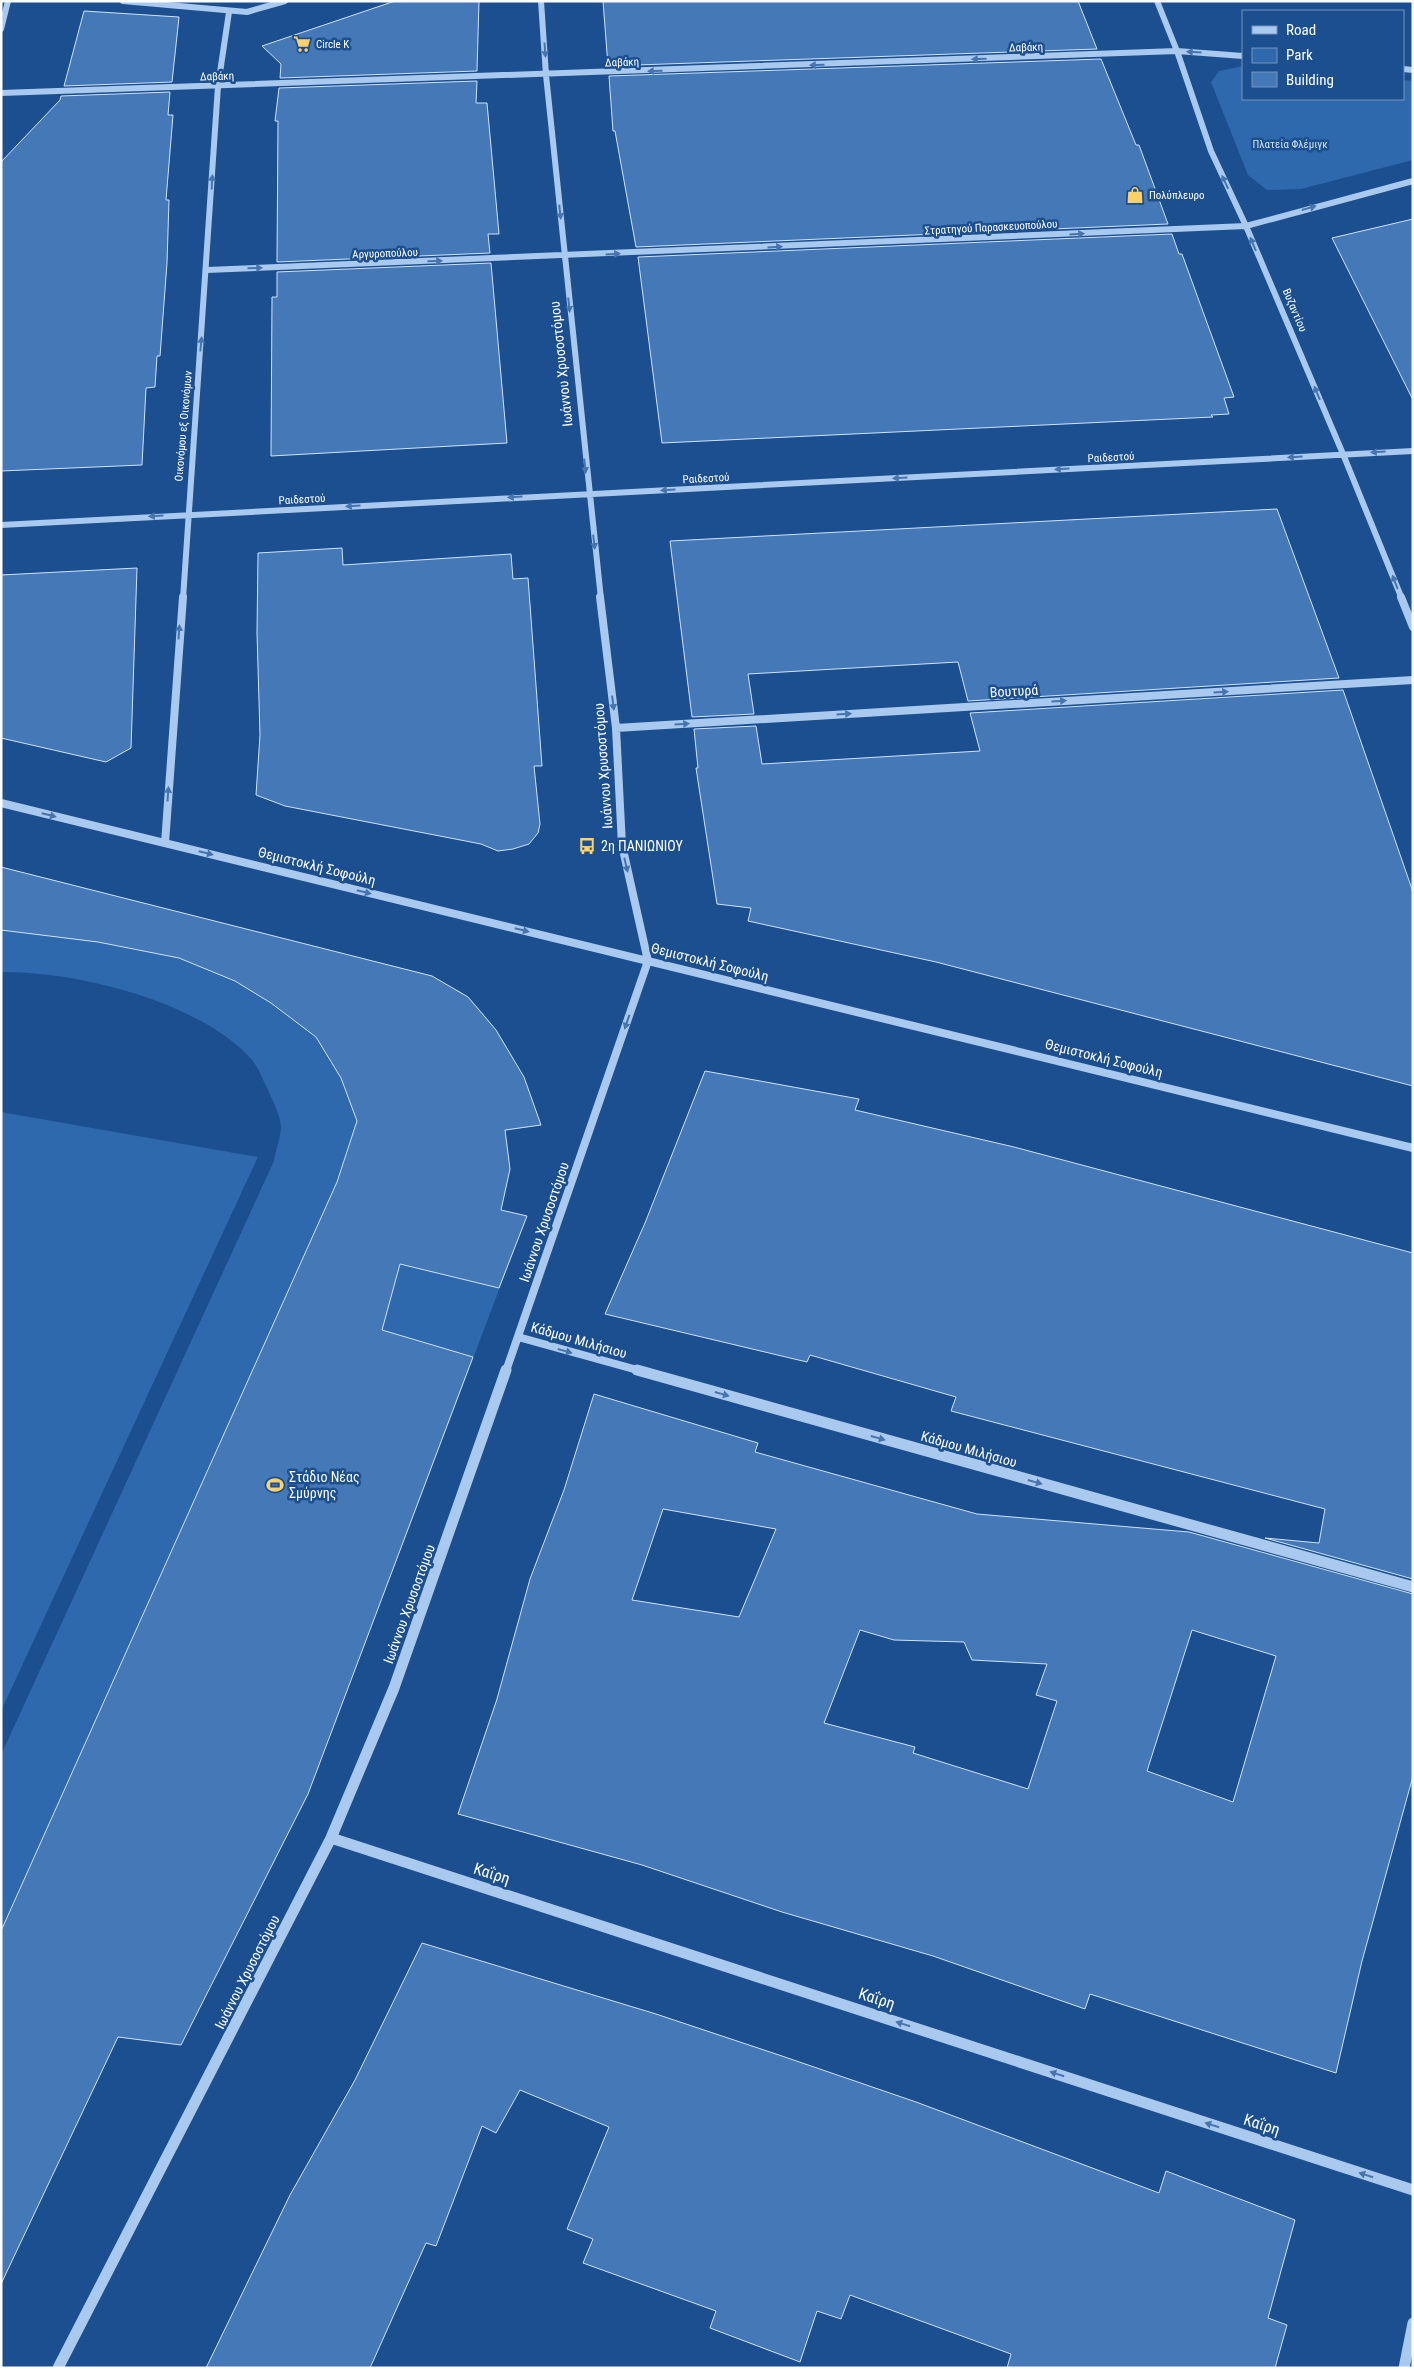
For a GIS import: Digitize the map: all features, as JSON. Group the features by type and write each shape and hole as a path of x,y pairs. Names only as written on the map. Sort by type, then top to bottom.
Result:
{"street":[{"path":"1,29 3,12 8,1"},
{"path":"123,1 229,12 247,12 285,1"},
{"name":"Ιωάννου Χρυσοστόμου","path":"58,2368 331,1838 394,1688 518,1338 648,961 622,846 616,728 588,494 546,75 541,1"},
{"name":"Βυζαντίου","path":"1157,1 1177,51 1211,151 1246,226 1343,454 1413,627"},
{"name":"Οικονόμου εξ Οικονόμων","path":"164,843 187,515 207,270 218,86 229,12"},
{"name":"Δαβάκη","path":"1,93 1177,51 1242,56"},
{"name":"Στρατηγού Παρασκευοπούλου","path":"564,256 1246,226 1340,199 1413,181"},
{"name":"Αργυροπούλου","path":"207,270 564,256"},
{"name":"Ραιδεστού","path":"1,525 1413,451"},
{"name":"Βουτυρά","path":"616,728 1413,680"},
{"name":"Θεμιστοκλή Σοφούλη","path":"1,803 1413,1148"},
{"name":"Κάδμου Μιλήσιου","path":"518,1338 1413,1587"},
{"name":"Καΐρη","path":"331,1838 1413,2190"},
{"path":"1404,2368 1413,2324"}],"green space":[{"name":"Πλατεία Φλέμιγκ","path":"1242,66 1242,100 1404,100 1404,80 1413,81 1413,160 1301,189 1267,190 1248,175 1211,82 1219,71"},
{"name":"Στάδιο Νέας Σμύρνης","path":"1,867 432,976 469,998 493,1026 512,1057 541,1125 505,1131 510,1169 501,1210 527,1216 308,1794 1,2006 1,1755 274,1161 281,1128 276,1108 253,1061 231,1040 203,1022 171,1007 101,984 32,973 1,972"},
{"path":"1,1112 258,1157 1,1711"}],"building":[{"path":"395,1 479,1 477,71 280,78 281,64 262,46"},
{"path":"603,1 1078,1 1097,49 608,66"},
{"path":"84,11 179,17 172,82 64,86"},
{"path":"1101,59 1136,145 1139,145 1168,224 636,247 615,131 613,131 609,76"},
{"path":"477,81 476,103 487,103 499,234 488,234 490,253 277,262 278,121 275,121 279,88"},
{"path":"170,92 168,115 173,115 166,200 169,200 167,263 160,356 157,356 155,387 146,388 142,465 1,471 1,162 60,100 61,96"},
{"path":"1413,219 1413,400 1332,238"},
{"path":"1172,234 1179,254 1182,254 1234,397 1224,398 1229,414 1211,415 1213,417 662,443 638,257"},
{"path":"491,263 507,443 271,456 272,297 277,297 277,272"},
{"path":"1277,509 1339,678 968,701 958,662 748,674 754,714 692,717 670,541"},
{"path":"342,548 343,565 511,554 513,579 528,578 542,766 534,766 540,824 538,833 529,844 498,851 481,844 285,806 256,795 260,735 257,633 258,553"},
{"path":"137,568 131,748 106,762 1,738 1,575"},
{"path":"1343,690 1413,892 1413,1086 936,962 748,921 751,908 717,904 696,768 698,768 694,729 756,726 762,764 980,751 970,713"},
{"name":"Στάδιο Νέας Σμύρνης","path":"1,867 432,976 468,997 496,1030 524,1077 541,1125 505,1130 510,1169 501,1210 527,1216 499,1288 400,1264 382,1330 473,1357 308,1794 181,2045 118,2037 1,2284 1,1931 337,1182 357,1121 341,1078 316,1037 271,1003 235,981 179,958 98,942 1,930"},
{"path":"705,1071 859,1099 855,1110 1014,1147 1413,1253 1413,1579 1265,1538 1319,1543 1325,1509 951,1411 956,1397 810,1355 807,1362 605,1314 645,1223"},
{"path":"594,1394 758,1443 755,1452 977,1514 1189,1532 1413,1594 1413,1776 1362,1961 1336,2073 1090,1994 1085,2009 933,1956 782,1912 642,1865 458,1814 497,1699 530,1579 564,1490","holes":["663,1509 776,1529 739,1617 632,1600","860,1630 894,1640 964,1642 972,1660 1047,1664 1036,1695 1057,1701 1028,1789 913,1753 915,1747 824,1723","1192,1630 1276,1656 1233,1802 1147,1771"]},
{"path":"422,1943 656,2014 779,2055 916,2102 1159,2193 1166,2171 1295,2220 1268,2318 1287,2325 1275,2368 1007,2368 1011,2354 850,2295 841,2319 817,2311 800,2362 710,2328 716,2311 583,2263 593,2239 567,2229 609,2127 520,2090 496,2133 482,2126 436,2246 426,2243 370,2368 206,2368 290,2195 355,2080"}],"place":[{"name":"Circle K","path":"302,44"},
{"name":"Πολύπλευρο","path":"1135,195"},
{"name":"2η ΠΑΝΙΩΝΙΟΥ","path":"587,846"},
{"name":"Στάδιο Νέας Σμύρνης","path":"275,1485"}]}
